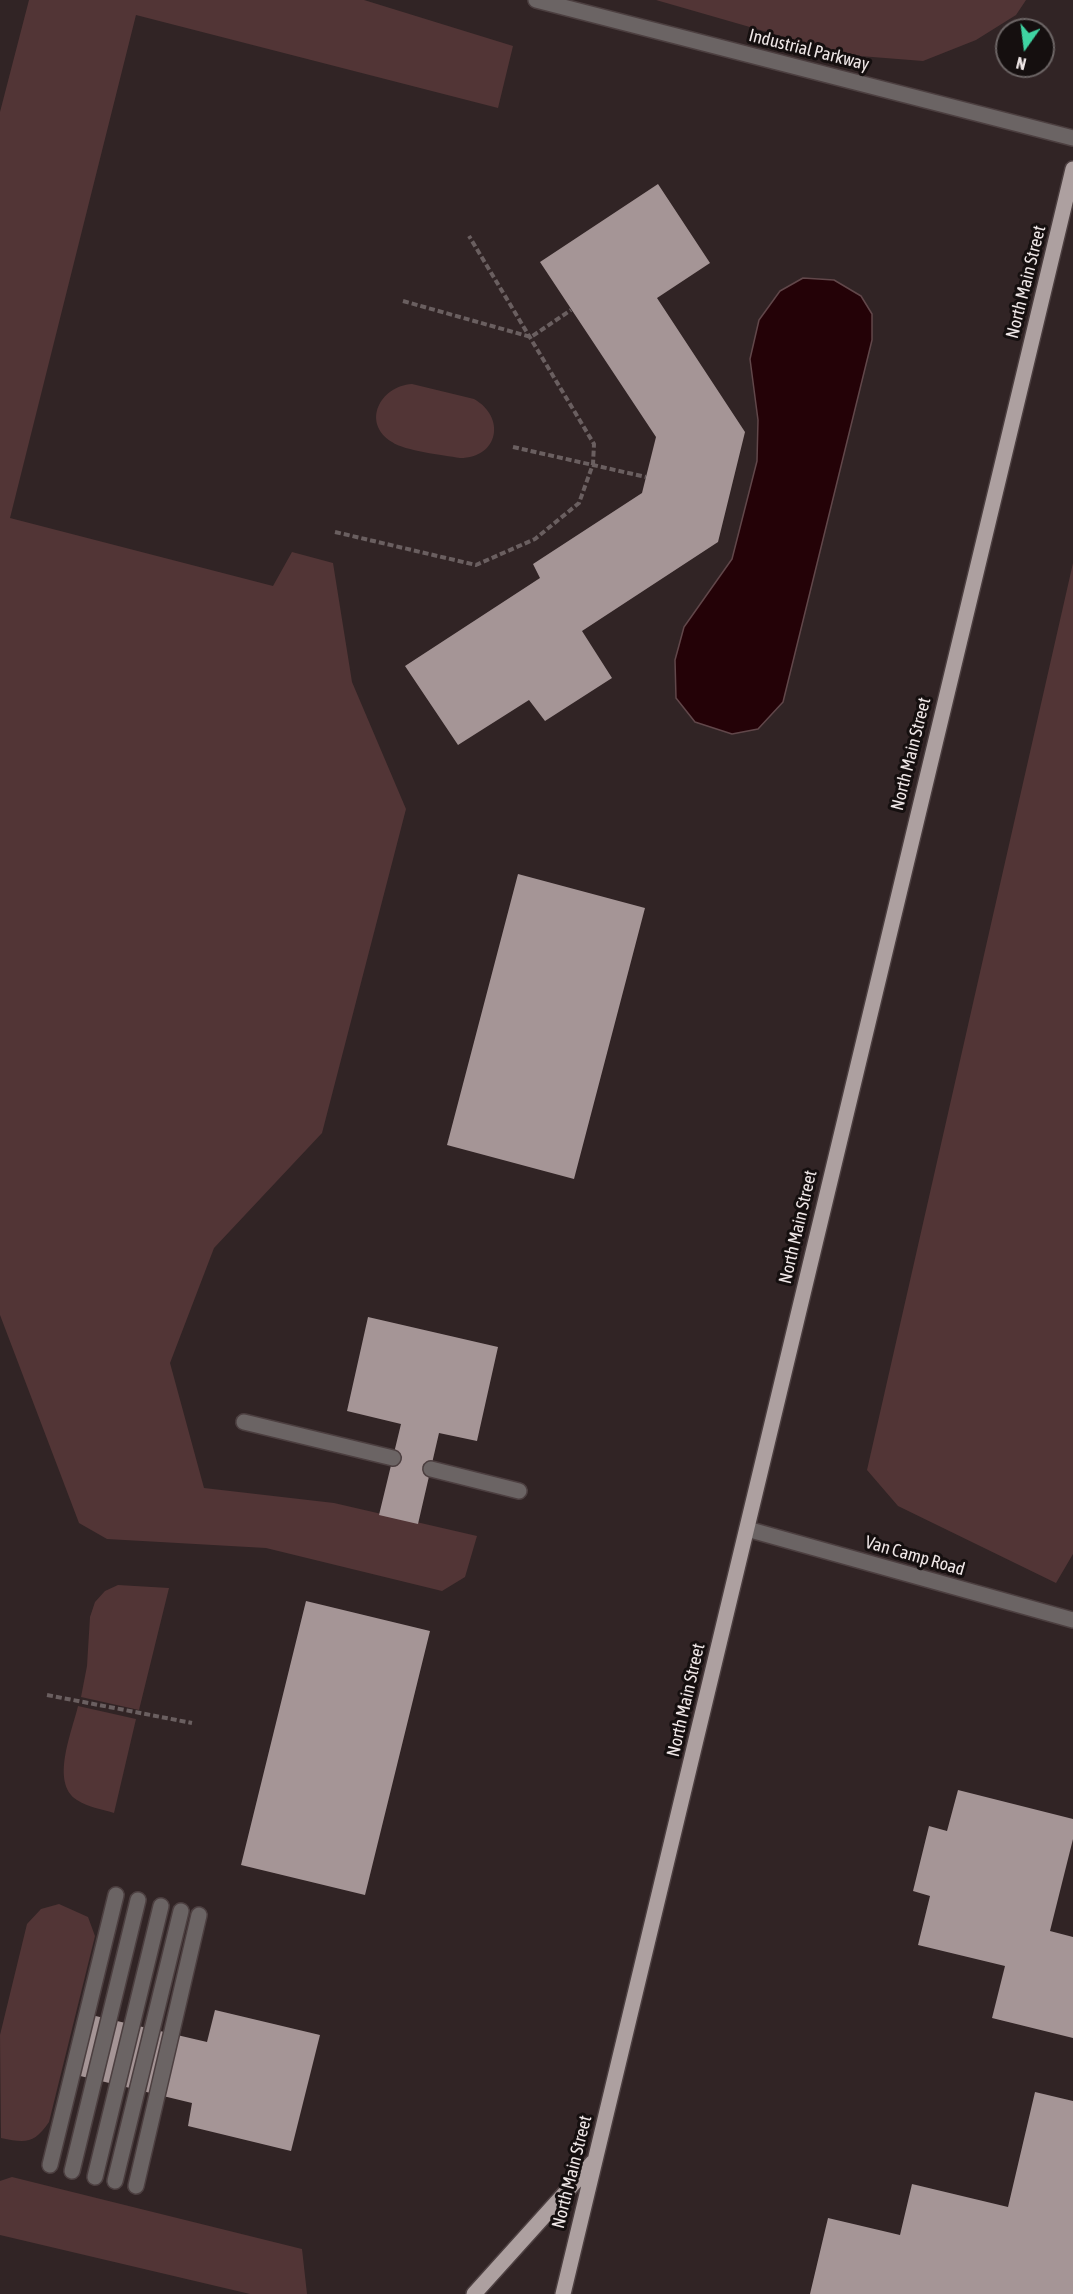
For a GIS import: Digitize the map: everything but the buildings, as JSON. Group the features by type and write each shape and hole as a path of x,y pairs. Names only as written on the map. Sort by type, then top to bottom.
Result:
{"main road":[{"name":"North Main Street","path":"563,2294 1073,169"},
{"path":"474,2294 595,2160"}],"street":[{"name":"Industrial Parkway","path":"536,0 1073,138"},
{"path":"244,1422 393,1458"},
{"path":"431,1469 519,1491"},
{"name":"Van Camp Road","path":"747,1529 1073,1620"},
{"path":"50,2165 116,1895"},
{"path":"72,2171 138,1900"},
{"path":"95,2177 161,1906"},
{"path":"115,2181 181,1911"},
{"path":"136,2186 199,1916"}],"path":[{"path":"335,532 476,565 535,539 579,503 592,464 594,444 469,236"},
{"path":"403,301 531,337 571,310"},
{"path":"513,447 646,477"},
{"path":"47,1695 192,1723"}],"shaded area":[{"path":"29,0 364,0 513,46 498,108 136,15 10,518 273,586 292,552 333,563 352,682 406,809 322,1133 214,1248 170,1363 204,1488 334,1503 477,1536 465,1577 442,1591 266,1548 107,1539 79,1523 0,1315 0,112"},
{"path":"656,0 1026,0 1016,15 1011,18 995,18 995,28 976,40 923,61 847,55"},
{"path":"803,278 834,280 861,296 872,314 872,340 783,702 758,729 732,734 695,722 676,698 675,660 684,627 732,559 757,461 758,420 750,359 759,320 780,291"},
{"path":"412,384 474,399 491,416 494,435 490,444 473,456 460,458 415,450 392,442 383,434 378,425 376,416 378,407 391,391"},
{"path":"1073,563 1073,1554 1056,1583 898,1506 867,1470"},
{"path":"118,1585 169,1588 139,1710 81,1697 87,1666 90,1617 95,1602 105,1591"},
{"path":"78,1706 136,1719 114,1813 77,1800 69,1792 65,1782 65,1756"},
{"path":"59,1904 88,1917 95,1936 49,2122 39,2134 29,2140 17,2141 1,2138 0,2035 27,1924 41,1909"},
{"path":"12,2177 302,2249 307,2294 250,2294 0,2235 0,2181"}]}
